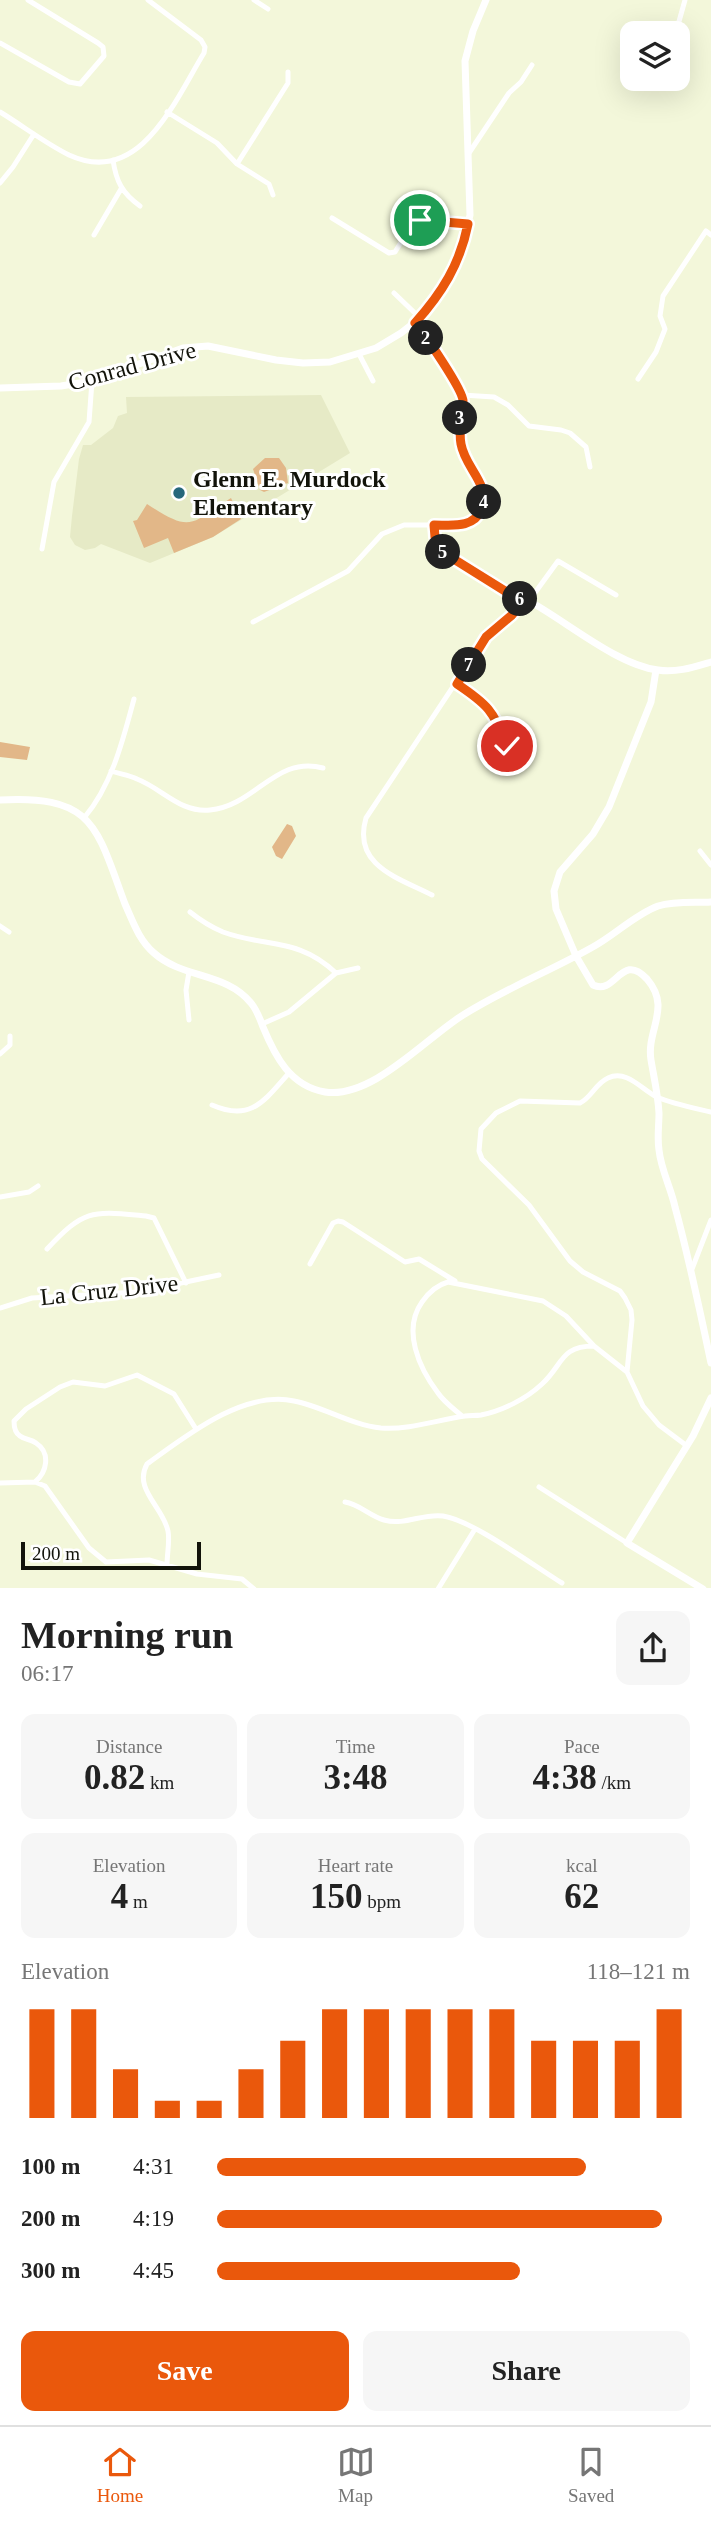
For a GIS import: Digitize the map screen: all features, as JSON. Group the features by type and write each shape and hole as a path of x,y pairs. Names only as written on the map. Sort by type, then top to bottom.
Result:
{"street":[{"path":"0,43 76,84 80,83 104,56 103,47 28,0"},
{"path":"0,112 77,158 91,161 113,160 144,144 167,112 204,53 205,47 201,40 148,0"},
{"path":"254,0 268,9"},
{"name":"Conrad Drive","path":"0,388 61,386 92,381 183,348 220,347 276,360 330,362 376,348 417,320 443,290 457,263 470,215 466,61 473,31 486,0"},
{"path":"679,21 685,0"},
{"path":"468,154 509,93 533,65"},
{"path":"237,164 288,83 288,72"},
{"path":"167,112 217,143 237,164 269,184 273,195"},
{"path":"0,183 34,134"},
{"path":"113,160 121,190 140,206"},
{"path":"94,235 121,190"},
{"path":"332,218 392,254 411,226 420,220 468,224"},
{"path":"638,379 656,352 665,329 660,316 663,296 706,231 711,235"},
{"path":"253,622 348,571 382,534 404,525 468,523 479,514 484,501 482,487 466,461 461,444 459,427 462,395 417,320 394,293"},
{"path":"359,354 373,381"},
{"path":"42,549 54,482 89,422 92,381"},
{"path":"462,395 495,397 508,405 529,426 570,433 586,447 590,467"},
{"path":"434,525 435,537 444,553 513,596 526,600 639,666 656,670 683,669 711,662"},
{"path":"432,895 376,865 365,847 363,830 368,813 486,637 512,615 558,561 615,595"},
{"path":"656,670 651,702 609,807 593,834 560,872 554,891 556,909 576,956 587,978 595,987 606,987 623,972 631,970 644,976 656,997 659,1010 649,1049 658,1097 659,1152 675,1204 711,1363"},
{"path":"457,684 480,699 498,720 507,746 505,761"},
{"path":"84,818 101,797 134,699"},
{"path":"111,771 139,779 176,803 202,810 217,809 240,800 300,764 323,768"},
{"path":"0,800 50,800 70,808 84,818 103,844 139,936 157,956 172,966 218,979 239,991 254,1006 273,1052 289,1073 305,1085 325,1092 339,1093 359,1089 371,1083 461,1017 576,956 657,907 674,903 711,902"},
{"path":"700,851 711,865"},
{"path":"190,912 223,932 306,951 337,973"},
{"path":"0,926 9,932"},
{"path":"262,1024 289,1012 337,973 358,968"},
{"path":"189,972 186,990 189,1020"},
{"path":"0,1054 10,1045 10,1036"},
{"path":"212,1105 234,1112 253,1109 263,1102 289,1073"},
{"path":"627,1372 632,1320 627,1301 620,1291 583,1272 570,1261 529,1205 482,1159 478,1142 481,1129 496,1113 520,1101 580,1103 610,1077 621,1076 658,1097 711,1112"},
{"path":"0,1197 29,1192 38,1186"},
{"path":"47,1249 66,1228 93,1212 146,1216 154,1218 186,1283"},
{"path":"691,1273 711,1220"},
{"path":"310,1264 333,1223 338,1221 405,1262 419,1259 458,1283 497,1294 542,1301 566,1316 594,1346 627,1372 643,1406 659,1425 687,1446"},
{"name":"La Cruz Drive","path":"0,1308 32,1298 138,1292 219,1275"},
{"path":"458,1283 439,1285 420,1305 412,1322 413,1341 424,1370 439,1395 462,1416"},
{"path":"167,1565 168,1530 145,1487 143,1473 147,1464 196,1430 249,1403 273,1400 293,1400 380,1428 400,1428 479,1415 513,1404 545,1382 564,1356 574,1348 594,1346"},
{"path":"35,1482 46,1469 44,1452 39,1444 19,1436 14,1428 14,1421 26,1409 60,1387 73,1382 105,1385 137,1375 174,1394 196,1430"},
{"path":"628,1543 687,1446 711,1398"},
{"path":"0,1483 35,1482 47,1488 89,1548 110,1563 143,1560 197,1574 242,1579 254,1588"},
{"path":"539,1487 691,1586 702,1588"},
{"path":"345,1502 353,1503 384,1520 409,1521 439,1516 452,1518 475,1529 562,1583"},
{"path":"438,1588 475,1529"}],"shaded area":[{"name":"Glenn E. Murdock Elementary","path":"321,395 350,453 213,537 150,563 101,544 85,550 75,545 70,537 83,445 91,445 113,428 118,416 127,413 126,397"},
{"path":"265,458 279,458 286,468 288,483 264,492 260,490 253,469"},
{"path":"231,498 241,519 213,537 174,553 168,538 144,548 133,521 137,520 147,504 173,519 190,522"},
{"path":"0,742 30,747 27,760 0,757"},
{"path":"287,824 292,826 296,836 282,859 276,856 272,847"}],"place":[{"name":"Glenn E. Murdock Elementary","path":"179,493"}],"route":[{"path":"420,220 468,224 457,263 443,290 415,323 462,395 459,427 461,444 466,461 482,487 484,496 483,506 475,518 463,525 434,525 435,537 444,553 513,596 524,600 512,615 486,637 457,684 488,706 498,720 507,746"}]}
